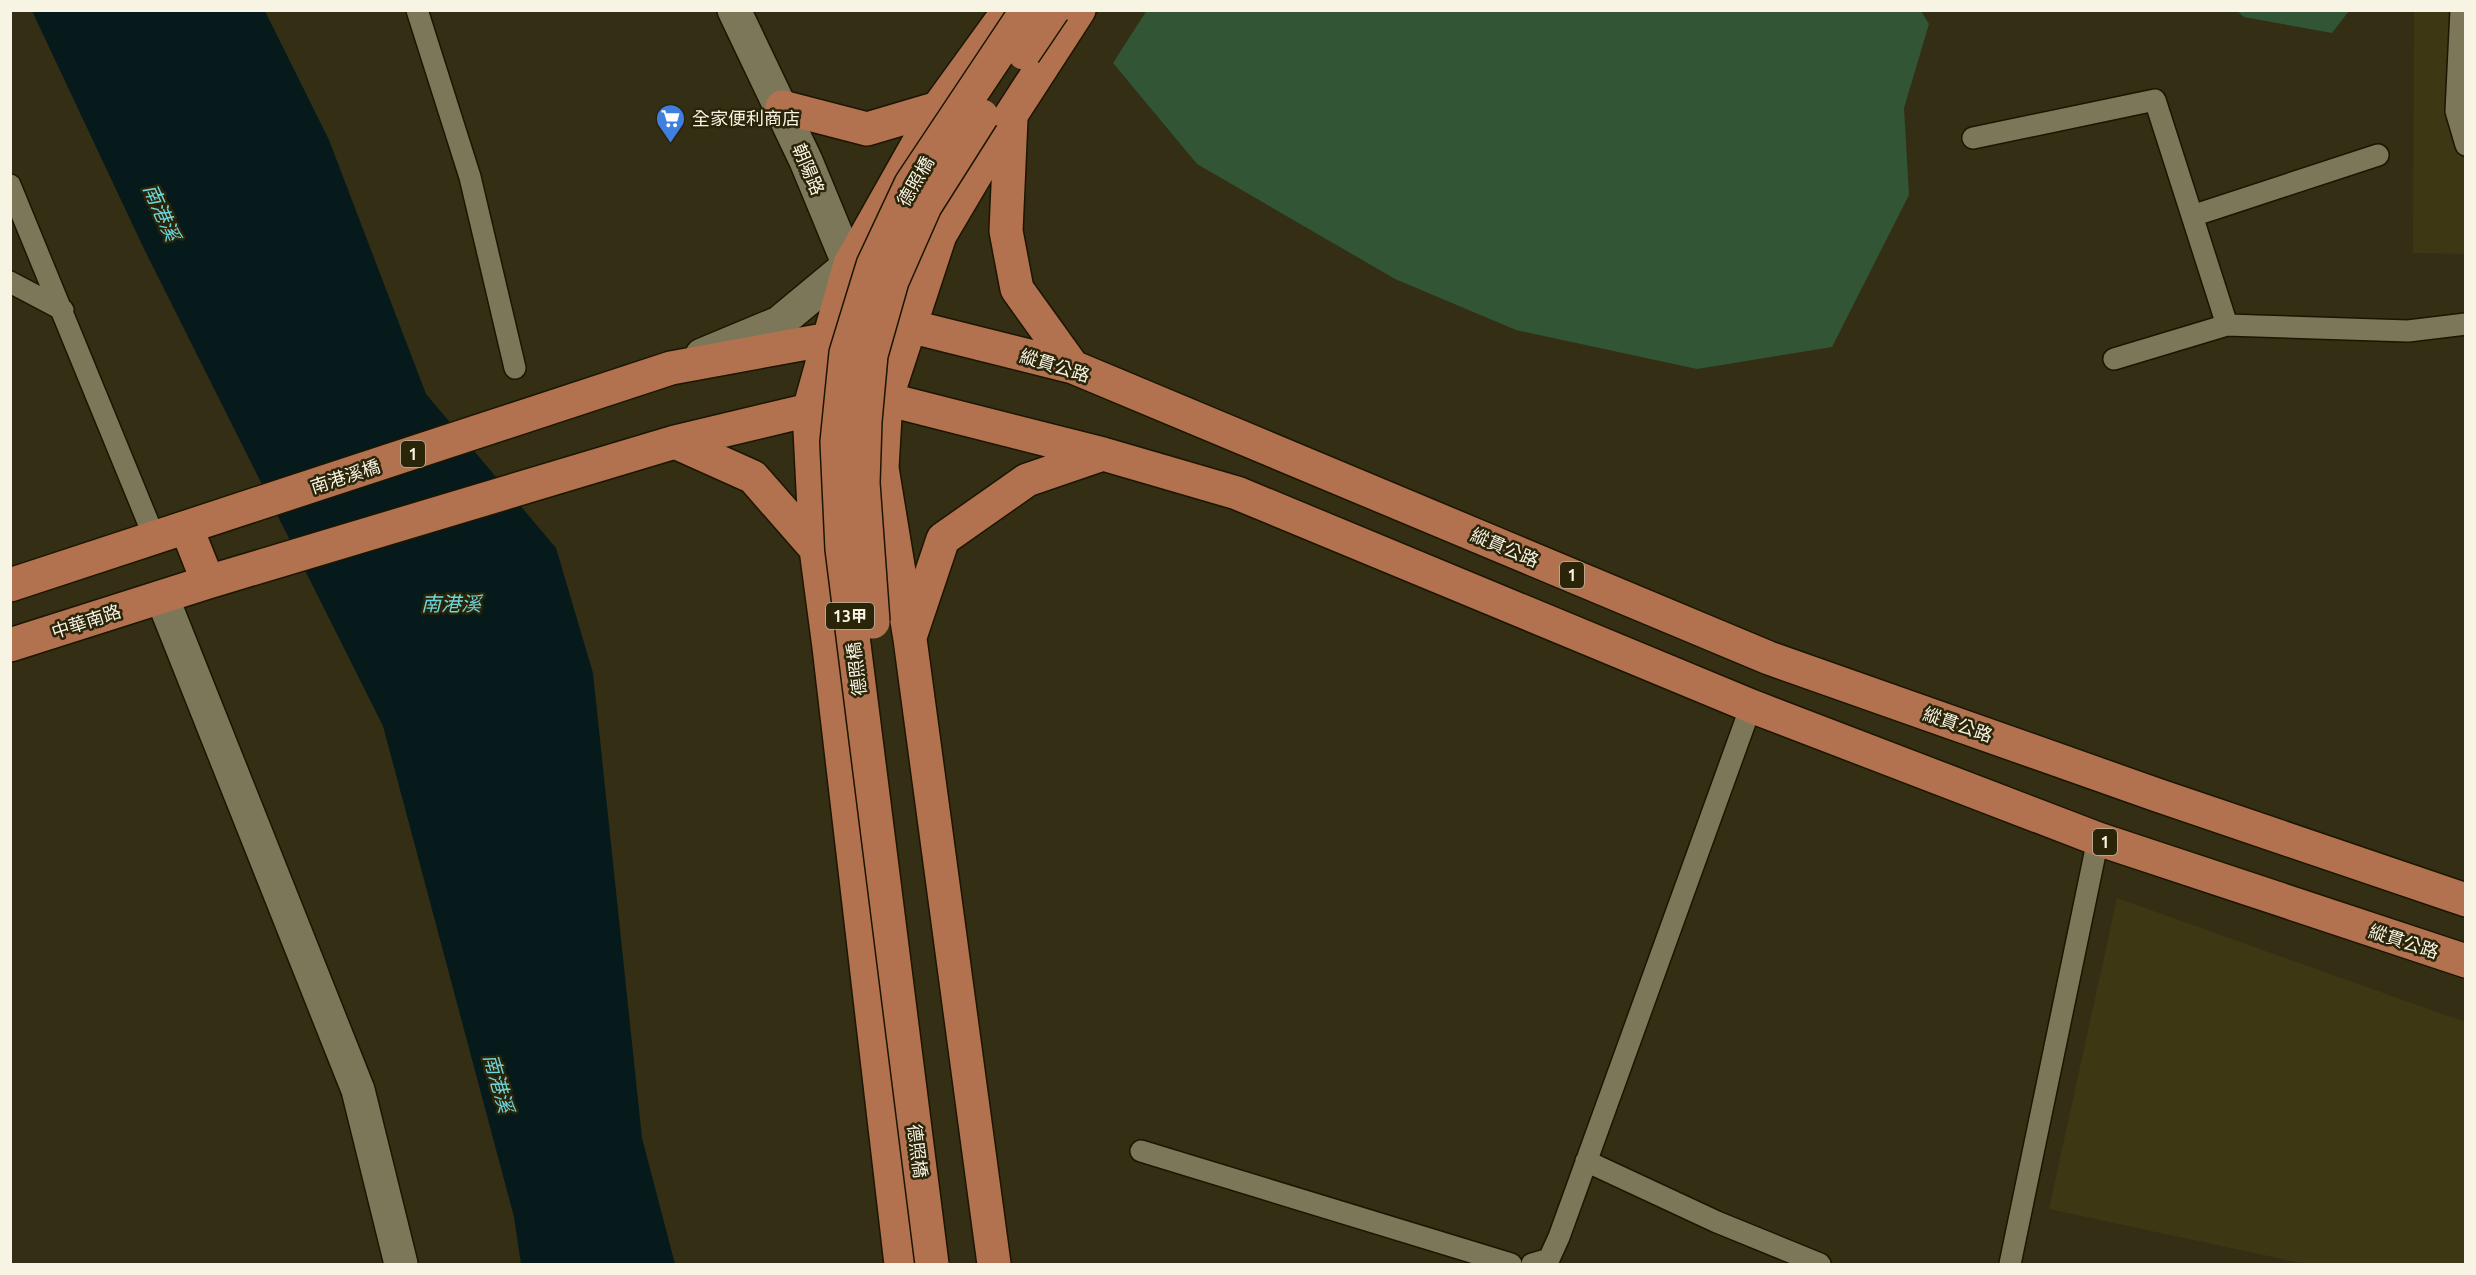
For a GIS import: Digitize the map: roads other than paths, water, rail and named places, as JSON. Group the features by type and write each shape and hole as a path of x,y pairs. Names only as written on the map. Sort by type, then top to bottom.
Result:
{"main road":[{"path":"901,1264 816,549 809,410 850,264 938,108 1009,10"},
{"name":"德照橋","path":"932,1264 842,549 837,442 846,353 873,264 910,184 1027,10"},
{"name":"德照橋","path":"951,1264 870,600 863,483 865,421 871,355 892,280 925,206 1053,10"},
{"path":"994,1264 910,639 882,468 886,399 940,235 1011,116 1079,10"},
{"path":"782,107 867,129 938,108"},
{"path":"1011,116 1006,231 1017,289 1073,368"},
{"name":"縱貫公路","path":"671,368 829,339 874,328 909,326 1073,368 1769,658 2157,795 2466,900"},
{"name":"南港溪橋","path":"155,539 671,368"},
{"name":"縱貫公路","path":"675,442 809,410 886,399 1103,454 1237,493 1751,706 2098,839 2466,962"},
{"path":"675,442 753,477 816,549"},
{"name":"1","path":"162,597 675,442"},
{"path":"910,639 943,539 1027,480 1103,454"},
{"path":"187,529 208,582"},
{"name":"1","path":"10,585 155,539"},
{"name":"中華南路","path":"10,645 162,597"},
{"path":"1751,706 1769,658"}],"street":[{"name":"朝陽路","path":"734,10 782,107 850,264 874,328 886,399"},
{"path":"671,368 779,323 850,264"},
{"path":"162,597 358,1090 401,1264"}],"lane":[{"path":"417,10 471,177 515,368"},
{"path":"2461,10 2457,111 2466,145"},
{"path":"1973,138 2155,100 2227,325"},
{"path":"2192,216 2378,155"},
{"path":"10,185 63,309 155,539"},
{"path":"10,282 63,309"},
{"path":"2114,359 2227,325 2408,331 2466,324"},
{"path":"1532,1264 1549,1259 1751,706"},
{"path":"2010,1264 2098,839"},
{"path":"1142,1151 1512,1264"},
{"path":"1586,1161 1717,1222 1820,1264"}],"water":[{"name":"南港溪","path":"32,11 265,11 329,140 426,394 556,548 593,673 642,1138 675,1264 521,1264 514,1217 383,726 145,251"}],"place":[{"name":"全家便利商店","path":"671,144"}]}
